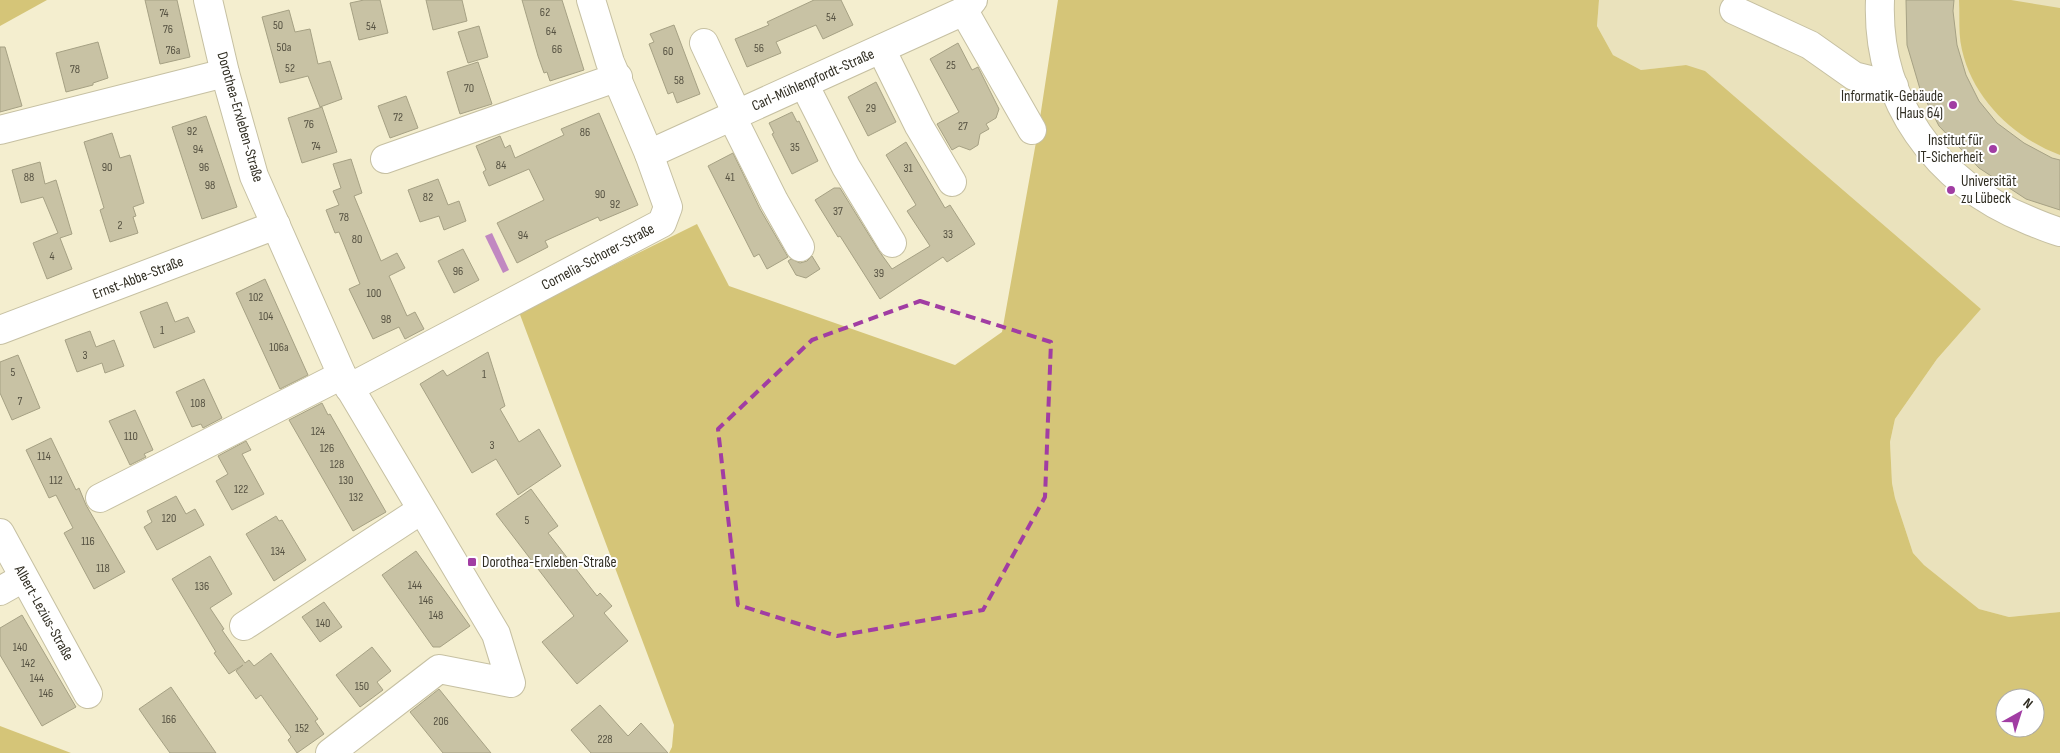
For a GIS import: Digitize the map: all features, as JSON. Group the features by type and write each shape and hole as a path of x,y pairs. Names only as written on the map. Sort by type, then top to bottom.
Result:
{"street":[{"name":"Dorothea-Erxleben-Straße","path":"208,0 254,176 346,382 496,634 511,683 439,669 330,753"},
{"name":"Cornelia-Schorer-Straße","path":"100,498 189,451 346,382 662,223 668,208 649,154 618,77 610,62 591,0"},
{"path":"1880,0 1879,20 1884,56 1894,86 1912,128 1942,166 1978,195 2014,215 2060,232"},
{"path":"968,6 1032,130"},
{"name":"Carl-Mühlenpfordt-Straße","path":"649,154 881,49 968,6"},
{"path":"1743,9 1810,45 1854,76 1894,86"},
{"path":"704,43 734,115 774,201 800,246"},
{"path":"881,49 918,126 952,182"},
{"path":"0,130 226,73"},
{"path":"385,159 618,77"},
{"path":"804,84 846,167 892,243"},
{"name":"Ernst-Abbe-Straße","path":"0,330 276,225"},
{"path":"244,626 421,510"},
{"name":"Albert-Lezius-Straße","path":"0,532 88,694"},
{"path":"0,591 24,578"}],"highlighted area":[{"path":"920,301 1051,342 1045,497 983,610 837,636 738,605 718,429 812,340"}],"shaded area":[{"path":"0,0 47,0 0,26"},
{"path":"1058,0 1599,0 1597,26 1613,55 1641,70 1686,65 1705,71 1981,309 1937,359 1895,419 1890,442 1892,483 1913,553 1924,565 1979,609 2009,617 2060,612 2060,753 669,753 672,747 674,725 519,312 697,224 729,286 955,365 1002,332 1038,131"},
{"name":"Universität zu Lübeck","path":"1599,0 2060,0 2060,612 2009,617 1979,609 1924,565 1913,553 1895,498 1892,483 1890,442 1895,419 1937,359 1981,309 1686,65 1641,70 1613,55 1597,26"},
{"path":"1959,0 2011,0 2060,8 2060,155 2043,148 2012,127 1998,115 1975,85 1967,68 1962,50"},
{"path":"492,233 509,270 503,273 485,236"},
{"path":"0,726 71,753 0,753"}],"building":[{"path":"145,0 177,0 190,57 160,64"},
{"path":"364,0 380,0 388,33 359,40 350,3"},
{"path":"426,0 462,0 467,21 433,30"},
{"path":"522,0 562,0 584,70 550,81 547,72 544,73 538,56"},
{"path":"814,0 841,0 853,25 823,39 816,25 776,42 781,53 747,67 735,39 769,25 767,22"},
{"name":"Informatik-Gebäude (Haus 64)","path":"1906,0 1954,0 1953,11 1957,45 1966,75 1979,101 1997,123 2024,143 2052,158 2060,160 2060,210 2026,199 1979,168 1939,126 1920,89 1907,45"},
{"path":"289,10 295,32 310,29 318,64 330,61 342,99 320,107 308,76 280,83 262,17"},
{"path":"674,25 700,94 677,103 673,92 668,94 649,44 654,42 650,34"},
{"path":"479,26 488,57 468,63 458,32"},
{"path":"98,42 108,78 93,83 93,85 66,92 56,53"},
{"path":"958,43 972,70 978,67 999,109 996,118 986,124 989,129 980,134 978,145 970,150 959,146 952,150 937,124 959,112 930,59"},
{"path":"0,47 5,47 22,106 0,112"},
{"path":"478,62 492,104 460,114 447,72"},
{"path":"876,82 896,122 868,136 848,97"},
{"path":"406,96 418,128 390,138 378,106"},
{"path":"322,107 337,152 302,163 288,118"},
{"path":"792,112 797,122 799,121 818,161 792,174 772,134 774,133 769,123"},
{"path":"599,113 638,205 600,221 598,217 545,241 548,247 517,263 497,223 544,200 529,169 489,186 483,172 486,170 476,146 500,136 505,148 510,145 515,158 564,135 561,129"},
{"path":"206,116 237,207 202,219 172,127"},
{"path":"112,133 120,158 130,155 144,203 133,207 136,216 133,217 138,233 110,242 100,210 104,208 84,142"},
{"path":"906,142 945,208 950,205 975,244 947,262 943,257 880,299 815,200 834,188 840,188 892,269 930,246 907,211 916,205 886,155"},
{"path":"733,153 760,209 788,257 767,269 759,254 754,257 708,166"},
{"path":"351,159 362,193 354,196 381,261 397,253 405,268 389,276 407,316 415,312 424,329 405,339 399,327 373,339 349,289 360,284 339,232 335,233 326,210 339,205 333,191 341,188 333,164"},
{"path":"40,162 45,184 56,180 72,234 60,238 72,269 47,279 33,243 58,233 43,197 21,203 12,170"},
{"path":"438,179 448,205 459,201 466,221 444,230 439,216 420,222 408,190"},
{"path":"463,249 479,280 454,293 438,261"},
{"path":"812,256 820,269 806,278 796,275 788,261 791,259 800,263 807,261"},
{"path":"265,279 308,375 280,389 236,293"},
{"path":"167,302 175,322 188,317 195,332 154,348 140,312"},
{"path":"90,331 96,347 114,340 124,366 105,373 102,363 77,372 65,340"},
{"path":"488,352 505,406 500,409 519,442 539,429 561,466 518,495 496,459 472,473 420,384 443,370 447,376"},
{"path":"18,355 40,408 12,420 0,393 0,362"},
{"path":"204,379 222,418 203,428 201,424 192,427 176,392"},
{"path":"322,403 386,512 353,531 289,420"},
{"path":"135,410 153,450 144,454 146,457 130,465 109,421"},
{"path":"51,438 76,490 79,488 86,505 125,572 94,589 64,533 73,528 56,495 49,498 26,450"},
{"path":"246,441 251,450 242,454 264,494 232,510 216,481 228,474 218,456"},
{"path":"531,489 558,526 548,533 597,596 600,593 612,606 604,613 628,641 577,684 542,642 574,616 496,514"},
{"path":"176,496 186,514 195,509 204,525 157,550 144,527 152,522 147,511"},
{"path":"276,516 279,521 282,520 306,560 274,581 246,534"},
{"path":"416,551 470,626 440,647 433,647 382,575"},
{"path":"210,556 232,594 210,608 224,629 222,630 245,663 249,660 254,666 271,653 318,719 315,721 324,734 297,753 288,740 291,737 261,695 256,699 236,671 243,665 229,674 214,653 216,652 172,579"},
{"path":"324,602 342,627 320,642 302,617"},
{"path":"22,615 76,707 42,726 0,655 0,628"},
{"path":"372,647 391,671 377,682 383,690 360,707 336,675"},
{"path":"171,687 216,753 170,753 139,709"},
{"path":"439,689 491,753 443,753 410,712"},
{"path":"600,705 628,736 641,723 668,753 591,753 571,730"}],"place":[{"name":"Informatik-Gebäude (Haus 64)","path":"1953,105"},
{"name":"Institut für IT-Sicherheit","path":"1993,149"},
{"name":"Universität zu Lübeck","path":"1951,190"},
{"name":"Dorothea-Erxleben-Straße","path":"472,562"}]}
